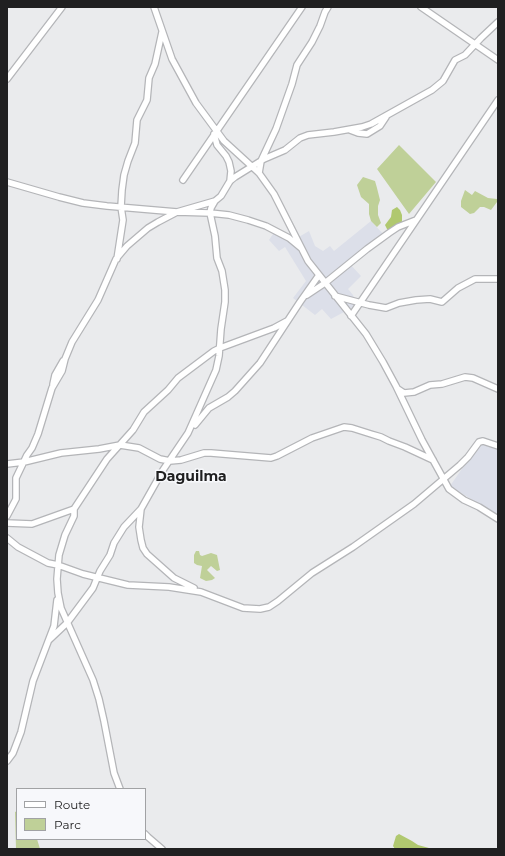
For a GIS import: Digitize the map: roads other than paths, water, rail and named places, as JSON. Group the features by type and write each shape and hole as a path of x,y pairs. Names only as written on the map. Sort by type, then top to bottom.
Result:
{"street":[{"path":"7,79 62,7"},
{"path":"154,7 172,59 196,103 211,123 215,133 217,145 229,162 231,171 230,181"},
{"path":"183,180 302,7"},
{"path":"260,173 261,161 276,129 297,65 312,42 328,7"},
{"path":"420,7 498,60"},
{"path":"188,433 216,370 219,356 225,290 210,213 215,201 221,196 230,181 252,166 285,150 304,136 349,130 371,124 432,90 443,81 455,60 465,55 498,22"},
{"path":"7,516 16,500 16,478 38,434 52,388 62,371 72,342 98,300 116,259 123,220 121,207 124,175 135,143 137,120 147,100 149,78 155,64 162,32"},
{"path":"351,316 498,100"},
{"path":"215,133 260,173 274,194 308,261 366,334 383,362 398,389 422,440 449,489 464,500 479,507 498,519"},
{"path":"7,182 83,203 177,212 229,215 266,226 289,238 302,249"},
{"path":"116,259 148,228 177,212 215,201"},
{"path":"302,299 389,233 398,227 416,220"},
{"path":"49,640 67,623 93,588 100,571 110,555 114,543 124,527 142,509 154,486 188,433 209,408 232,394 260,363 319,275"},
{"path":"335,296 386,308 399,303 416,300 430,299 442,302 458,288 475,279 498,279"},
{"path":"120,788 114,773 104,721 93,680 67,623 61,608 58,594 57,579 59,555 65,535 74,516 74,509 107,459 133,430 144,412 168,390 178,378 220,348 274,328 287,321"},
{"path":"398,389 404,393 414,392 430,385 454,381 466,377 473,378 498,389"},
{"path":"7,464 24,462 61,452 99,449 120,445 139,448 160,459 170,461 181,460 204,453 272,458 312,438 344,427 381,437 433,460"},
{"path":"142,509 139,527 143,548 147,554 174,578 202,592 243,608 260,609 269,607 278,601 312,573 353,547 409,508 451,474 468,457 479,442 483,441 498,446"},
{"path":"7,522 32,524 74,509"},
{"path":"7,538 18,547 48,563 83,574 128,585 169,587 202,592"},
{"path":"7,761 13,753 21,732 33,681 54,626 58,594"},
{"path":"146,835 162,849"}],"district":[{"name":"Daguilma","path":"191,477"}]}
